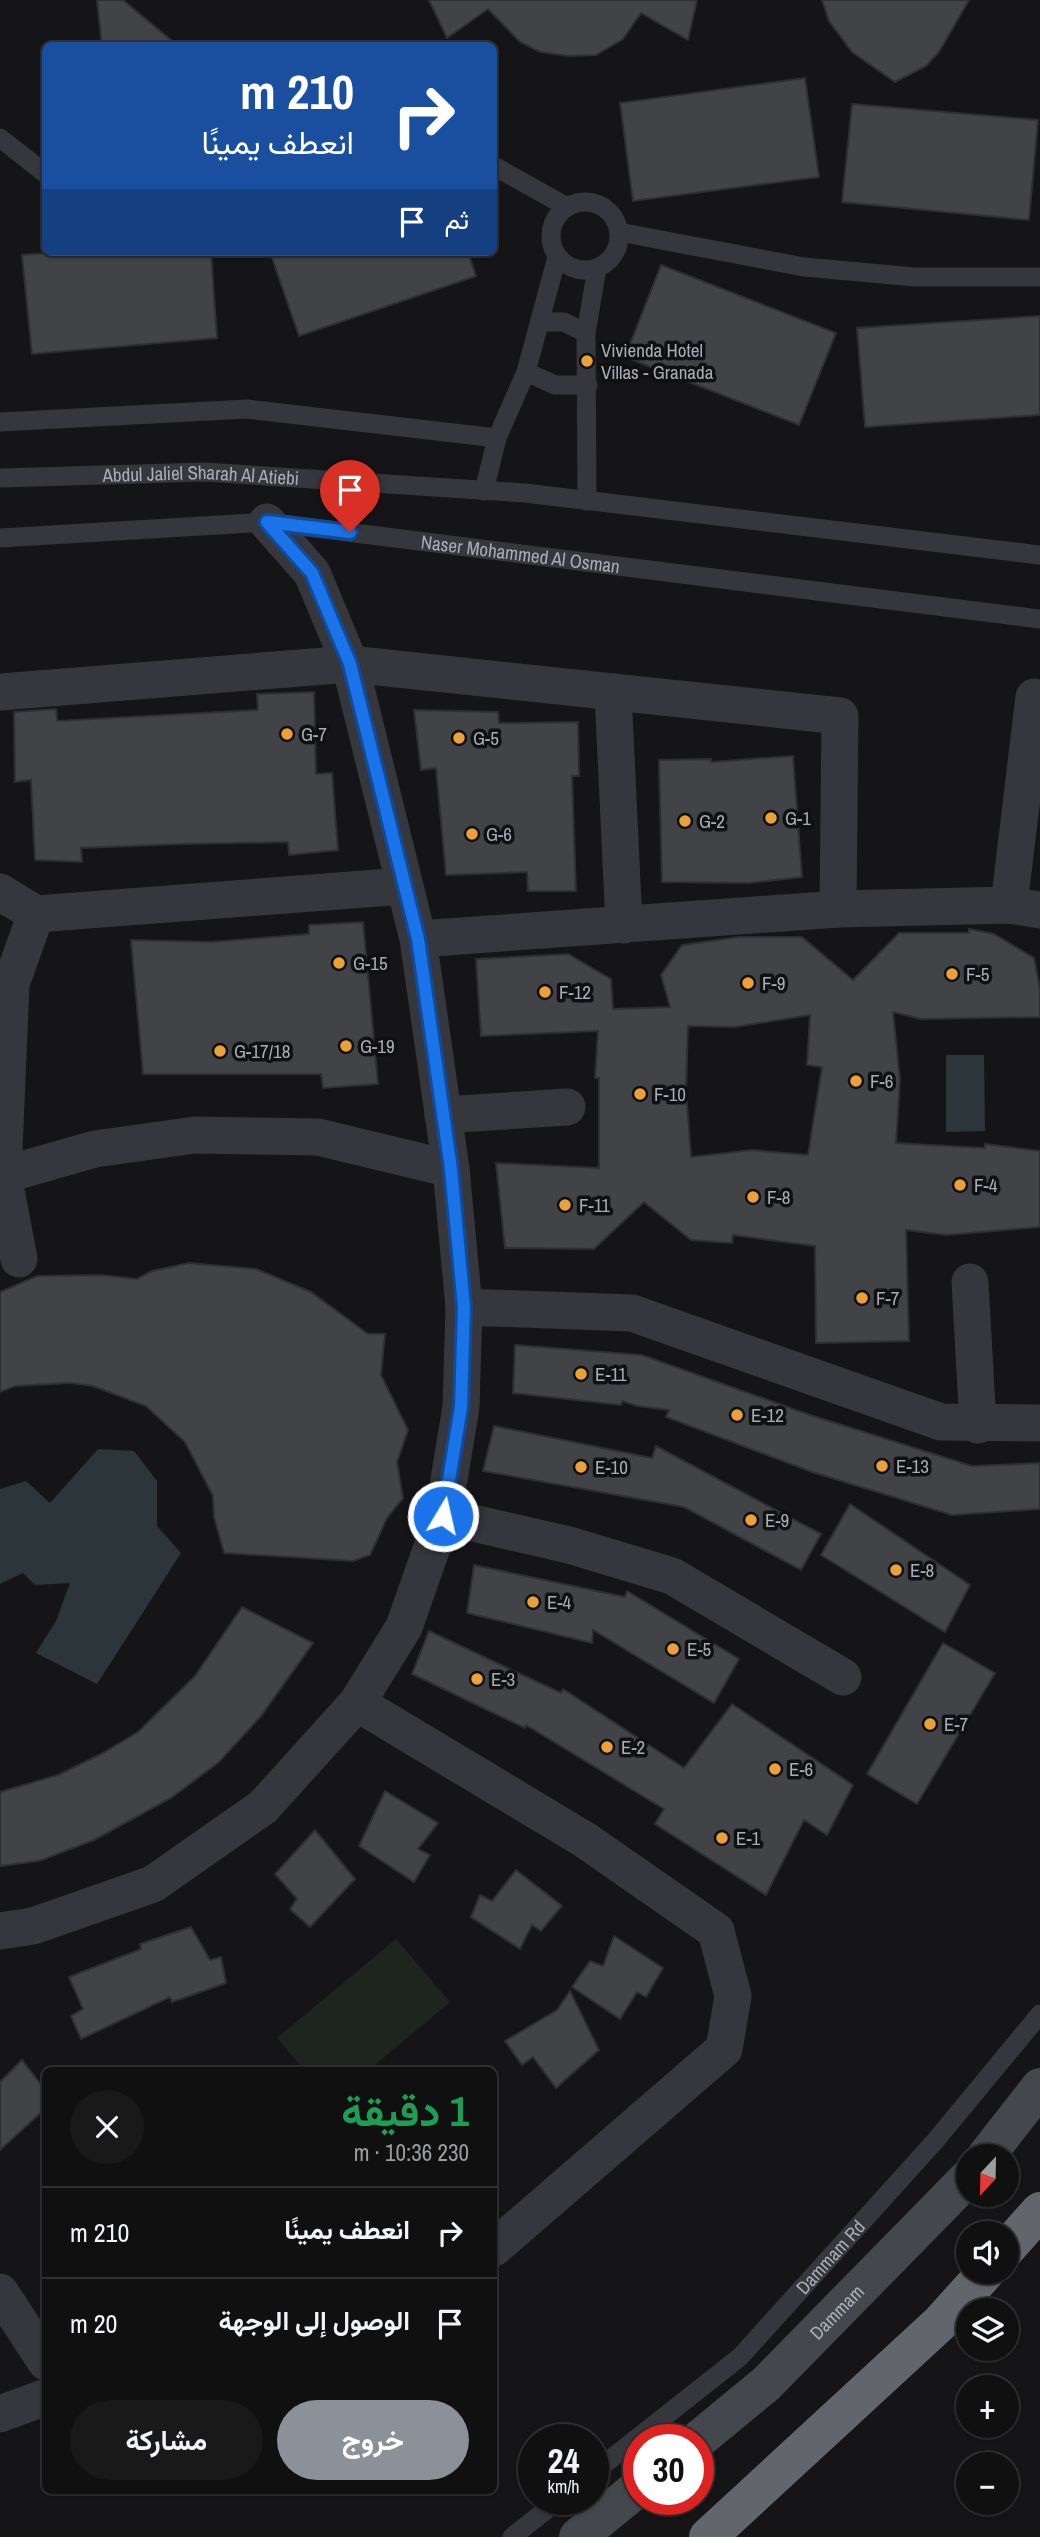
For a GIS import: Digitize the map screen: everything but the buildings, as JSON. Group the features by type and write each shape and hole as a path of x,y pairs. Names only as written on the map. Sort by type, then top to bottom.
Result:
{"highway":[{"path":"1019,2234 1040,2211"},
{"path":"708,2537 940,2323 975,2284"}],"street":[{"path":"0,1931 33,1926 153,1884 262,1807 357,1703 404,1628 443,1516 461,1407 464,1307 451,1169 418,939 350,664 312,573 267,522"},
{"path":"0,692 350,664 840,716 838,909"},
{"path":"613,692 624,925"},
{"path":"418,939 838,909 1025,908 1034,697"},
{"path":"0,891 36,914 404,886"},
{"path":"19,1259 2,1175 12,984 36,914"},
{"path":"443,1115 567,1107"},
{"path":"2,1175 95,1149 195,1135 318,1137 451,1169"},
{"path":"970,1283 978,1425"},
{"path":"464,1307 632,1313 942,1422 978,1425 1040,1423"},
{"path":"443,1516 569,1545 673,1576 843,1677"},
{"path":"357,1703 585,1840 716,1931 733,1996 724,2049 497,2245"},
{"path":"995,2144 1040,2087"},
{"name":"Dammam","path":"714,2427 766,2384 956,2190"},
{"path":"0,2292 42,2356"},
{"path":"0,2414 42,2398"},
{"path":"578,2537 623,2500"}],"lane":[{"path":"0,138 42,171"},
{"path":"497,168 567,207"},
{"path":"577,203 600,205 615,221 619,232 614,254 597,268 575,269 557,257 552,247 552,224 567,207 577,203"},
{"path":"619,232 804,267 915,277 1040,277"},
{"path":"484,491 497,438 527,372 557,257"},
{"path":"587,501 589,385 586,333 597,268"},
{"path":"541,322 564,322 586,333"},
{"path":"527,372 555,384 589,385"},
{"path":"0,422 247,409 497,438"},
{"name":"Abdul Jaliel Sharah Al Atiebi","path":"0,478 205,472 524,493 669,508 1040,555"},
{"name":"Naser Mohammed Al Osman","path":"0,538 267,522 1040,619"},
{"name":"Dammam Rd","path":"609,2460 740,2357 936,2140 1040,2014"},
{"path":"512,2537 540,2515"}],"shaded area":[{"path":"946,1055 984,1055 985,1131 946,1132"},
{"path":"98,1449 134,1451 157,1481 157,1526 181,1553 97,1684 36,1653 56,1621 70,1583 35,1585 23,1573 0,1584 0,1489 26,1481 50,1503"},
{"path":"396,1939 450,2002 373,2067 301,2067 277,2038"}],"place":[{"name":"Vivienda Hotel Villas - Granada","path":"587,361"},
{"name":"G-7","path":"287,734"},
{"name":"G-5","path":"459,738"},
{"name":"G-1","path":"771,818"},
{"name":"G-2","path":"685,821"},
{"name":"G-6","path":"472,834"},
{"name":"G-15","path":"339,963"},
{"name":"F-5","path":"952,974"},
{"name":"F-9","path":"748,983"},
{"name":"F-12","path":"545,992"},
{"name":"G-19","path":"346,1046"},
{"name":"G-17/18","path":"220,1051"},
{"name":"F-6","path":"856,1081"},
{"name":"F-10","path":"640,1094"},
{"name":"F-4","path":"960,1185"},
{"name":"F-8","path":"753,1197"},
{"name":"F-11","path":"565,1205"},
{"name":"F-7","path":"862,1298"},
{"name":"E-11","path":"581,1374"},
{"name":"E-12","path":"737,1415"},
{"name":"E-13","path":"882,1466"},
{"name":"E-10","path":"581,1467"},
{"name":"E-9","path":"751,1520"},
{"name":"E-8","path":"896,1570"},
{"name":"E-4","path":"533,1602"},
{"name":"E-5","path":"673,1649"},
{"name":"E-3","path":"477,1679"},
{"name":"E-7","path":"930,1724"},
{"name":"E-2","path":"607,1747"},
{"name":"E-6","path":"775,1769"},
{"name":"E-1","path":"722,1838"}],"route":[{"path":"350,532 267,522 312,573 350,664 418,939 451,1169 464,1307 461,1407 443,1516"}]}
